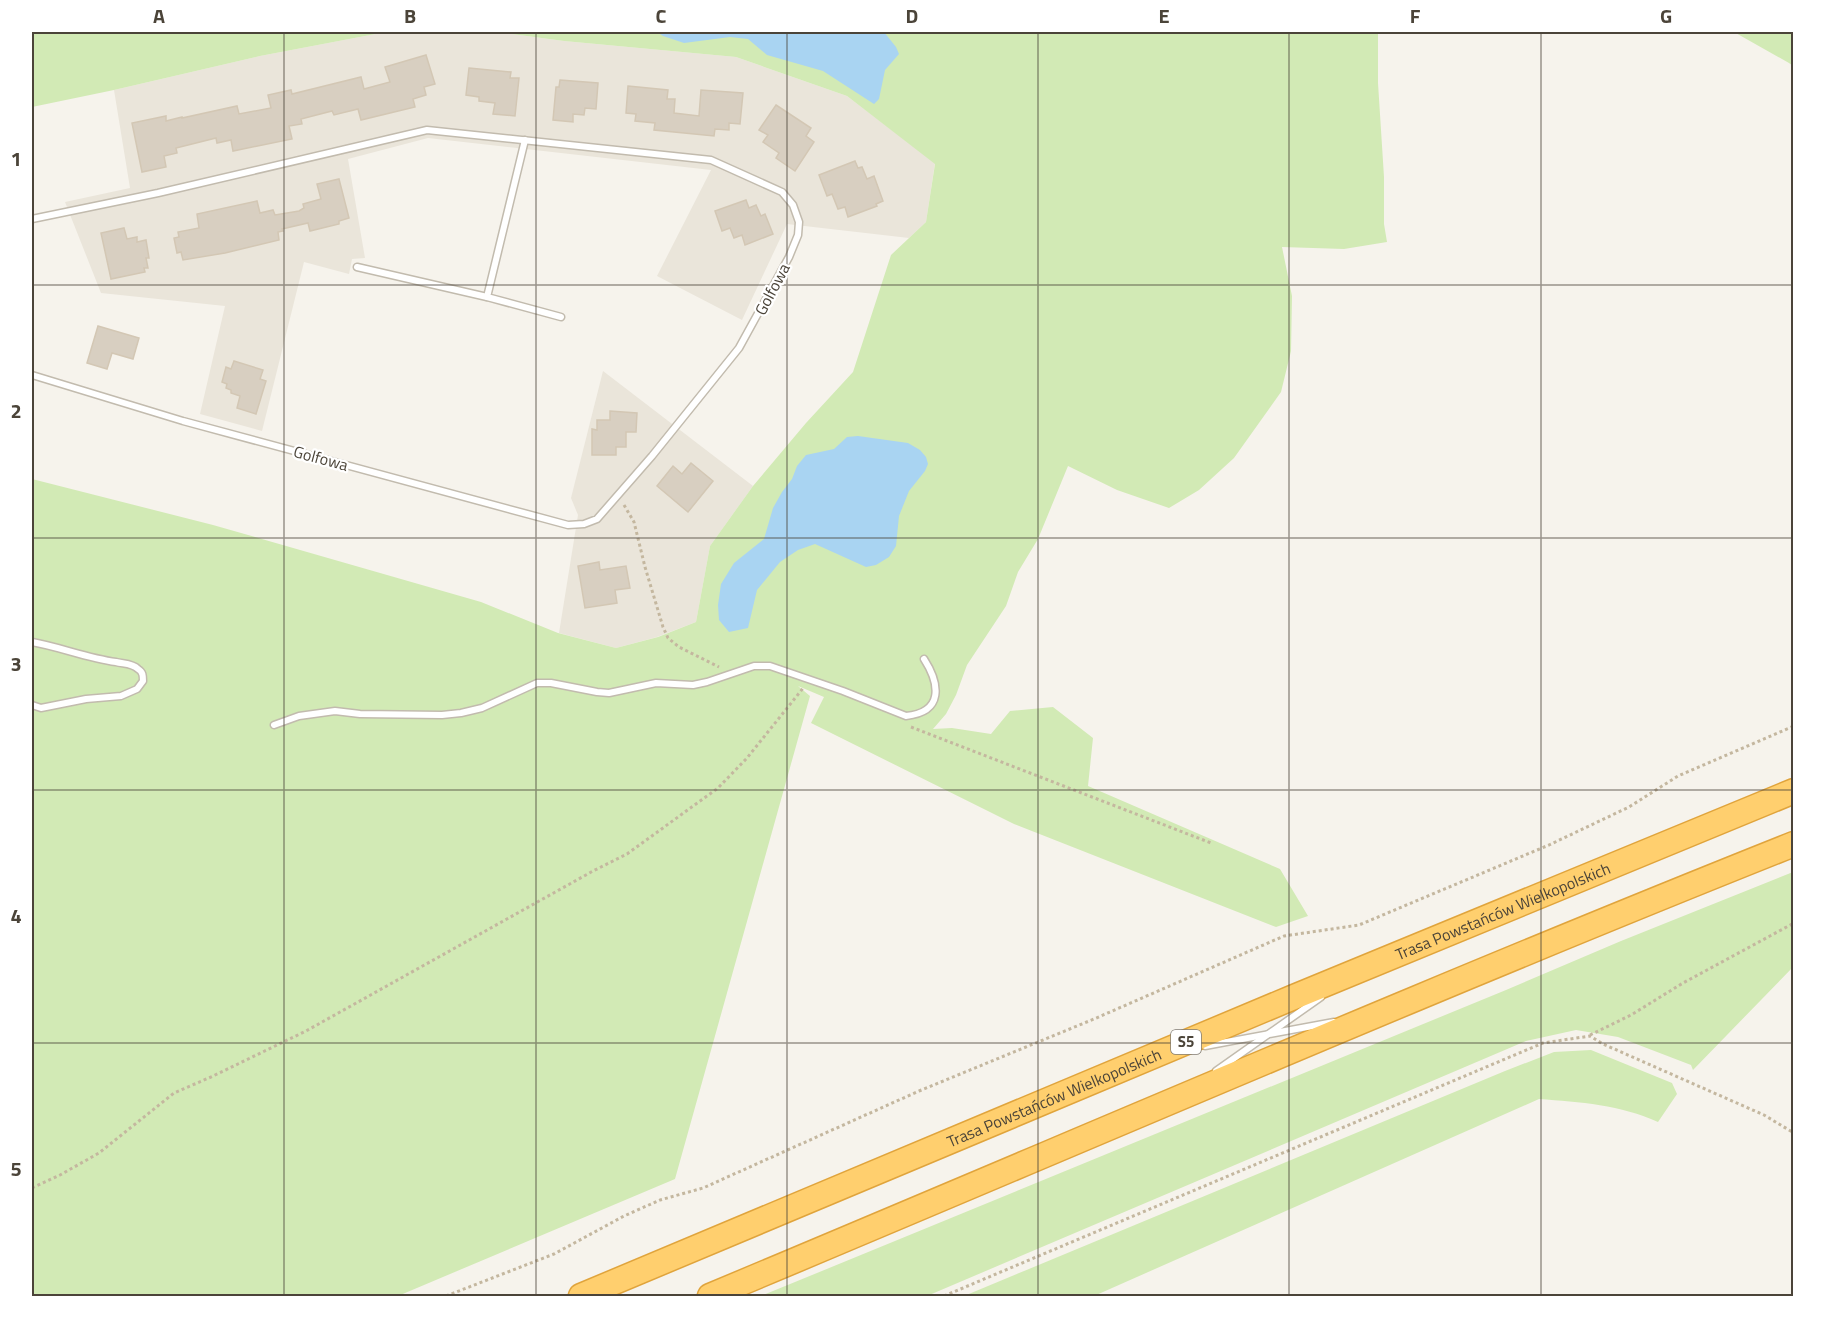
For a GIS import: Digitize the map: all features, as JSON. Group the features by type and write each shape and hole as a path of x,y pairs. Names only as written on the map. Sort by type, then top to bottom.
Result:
{"highway":[{"name":"Trasa Powstańców Wielkopolskich","path":"581,1296 1154,1055 1794,791"},
{"path":"710,1296 1379,1013 1794,844"}],"lane":[{"name":"Golfowa","path":"32,219 158,194 427,130 711,160 782,192 793,205 799,222 798,235 789,257 740,348 618,496 597,519 584,524 568,525 183,421 32,375"},
{"path":"487,297 525,140"},
{"path":"357,267 487,297 561,317"},
{"path":"32,642 86,657 131,664 140,669 143,681 137,689 121,696 86,699 41,708 32,705"},
{"path":"274,725 316,712 442,715 461,713 482,708 537,683 551,683 609,693 656,683 693,685 754,666 770,666 906,716 917,715 928,708 936,696 936,682 924,658"},
{"path":"1333,988 1361,969"},
{"path":"1211,1074 1324,995"},
{"path":"1200,1047 1379,1013"},
{"path":"1154,1055 1188,1049"},
{"path":"1173,1101 1202,1081"}],"path":[{"path":"618,496 634,522 645,567 668,638 679,647 732,673"},
{"path":"32,1188 99,1153 174,1093 306,1031 627,854 718,788 747,758 804,687 812,689"},
{"path":"446,1296 554,1254 660,1200 703,1188 919,1091 1094,1019 1284,936 1359,925 1486,872 1629,807 1678,776 1794,726"},
{"path":"911,727 1211,843"},
{"path":"944,1296 1543,1043 1590,1036 1631,1016 1683,983 1794,923"},
{"path":"1590,1036 1603,1044 1764,1115 1794,1133"}],"shaded area":[{"path":"386,32 497,32 564,41 736,57 847,96 935,163 926,222 909,238 787,224 742,320 657,276 711,170 428,138 348,159 365,258 352,259 349,274 304,262 262,431 200,414 225,306 101,293 65,202 130,188 114,90 260,56"},
{"path":"603,371 753,486 710,546 696,622 657,637 616,648 559,633 578,515 571,498"}],"green space":[{"path":"32,32 386,32 260,56 32,107"},
{"path":"497,32 1378,32 1384,224 1387,242 1344,249 1282,247 1292,296 1291,351 1281,392 1234,458 1199,490 1169,508 1117,490 1068,466 1038,539 1018,572 1006,606 967,665 946,714 933,729 952,728 991,734 1010,711 1053,707 1093,738 1088,786 1280,869 1308,916 1276,927 1014,824 811,723 824,697 798,686 810,696 675,1179 398,1296 32,1296 32,479 213,525 481,602 558,633 616,648 658,637 696,622 710,546 753,486 853,372 891,255 926,222 935,164 847,96 736,57 564,41"},
{"path":"1734,32 1793,32 1793,66 1789,63"},
{"path":"1793,872 1793,967 1693,1070 1691,1065 1618,1037 1576,1030 1526,1041 927,1296 761,1296 1621,941"},
{"path":"1591,1050 1672,1083 1677,1094 1658,1122 1615,1108 1539,1099 1094,1296 964,1296 1505,1071 1554,1052"}],"water":[{"path":"657,32 884,32 899,54 885,70 879,99 874,104 823,71 767,55 748,39 730,37 684,43"},
{"path":"858,436 908,443 920,450 928,464 909,491 899,516 896,546 889,557 876,565 866,567 815,544 798,550 780,562 757,590 748,628 729,632 719,620 718,605 721,584 734,563 764,539 773,508 792,479 797,466 806,455 834,449 847,437"}],"building":[{"path":"426,55 435,84 424,87 426,95 413,99 415,107 361,120 358,109 334,115 332,111 301,119 302,124 289,126 292,139 233,151 231,140 217,143 216,138 176,148 177,153 164,156 166,167 142,172 132,123 166,116 166,121 237,106 239,114 271,108 268,95 291,90 292,94 361,77 364,89 390,82 385,67"},
{"path":"469,68 511,72 510,78 519,78 515,116 493,114 495,103 479,101 479,97 466,95"},
{"path":"560,80 598,83 596,109 585,108 584,115 573,114 573,122 553,120 556,87 559,87"},
{"path":"628,86 668,90 667,99 675,99 674,113 699,116 701,90 743,93 740,124 729,123 729,130 715,129 714,136 654,130 655,123 635,121 636,114 626,113"},
{"path":"776,105 811,128 806,136 814,142 795,171 776,158 779,153 763,142 768,135 759,130"},
{"path":"855,161 858,168 862,167 867,179 874,176 883,201 876,204 877,206 848,217 845,207 838,209 832,194 827,196 819,175"},
{"path":"339,179 349,218 339,221 339,224 310,231 308,223 282,229 283,231 278,232 279,240 225,253 183,260 181,252 177,253 174,238 179,237 178,232 199,228 197,214 257,201 260,213 273,210 275,215 299,211 304,208 303,204 321,199 317,184"},
{"path":"746,200 749,208 756,205 761,216 765,214 773,234 745,245 742,235 734,238 730,228 722,231 715,211"},
{"path":"124,228 127,239 137,237 137,242 146,240 148,268 144,268 145,272 111,279 101,233"},
{"path":"98,326 139,338 133,359 112,353 107,369 87,363"},
{"path":"234,361 263,370 260,379 266,381 256,414 237,408 240,396 231,393 231,390 226,388 227,384 222,382 226,367 231,369"},
{"path":"610,411 637,413 636,432 626,432 626,447 616,447 616,455 592,455 592,429 597,430 597,420 610,420"},
{"path":"691,463 713,481 688,512 657,486 673,466 682,474"},
{"path":"599,562 600,570 626,566 630,588 615,590 617,603 585,608 578,566"}]}
